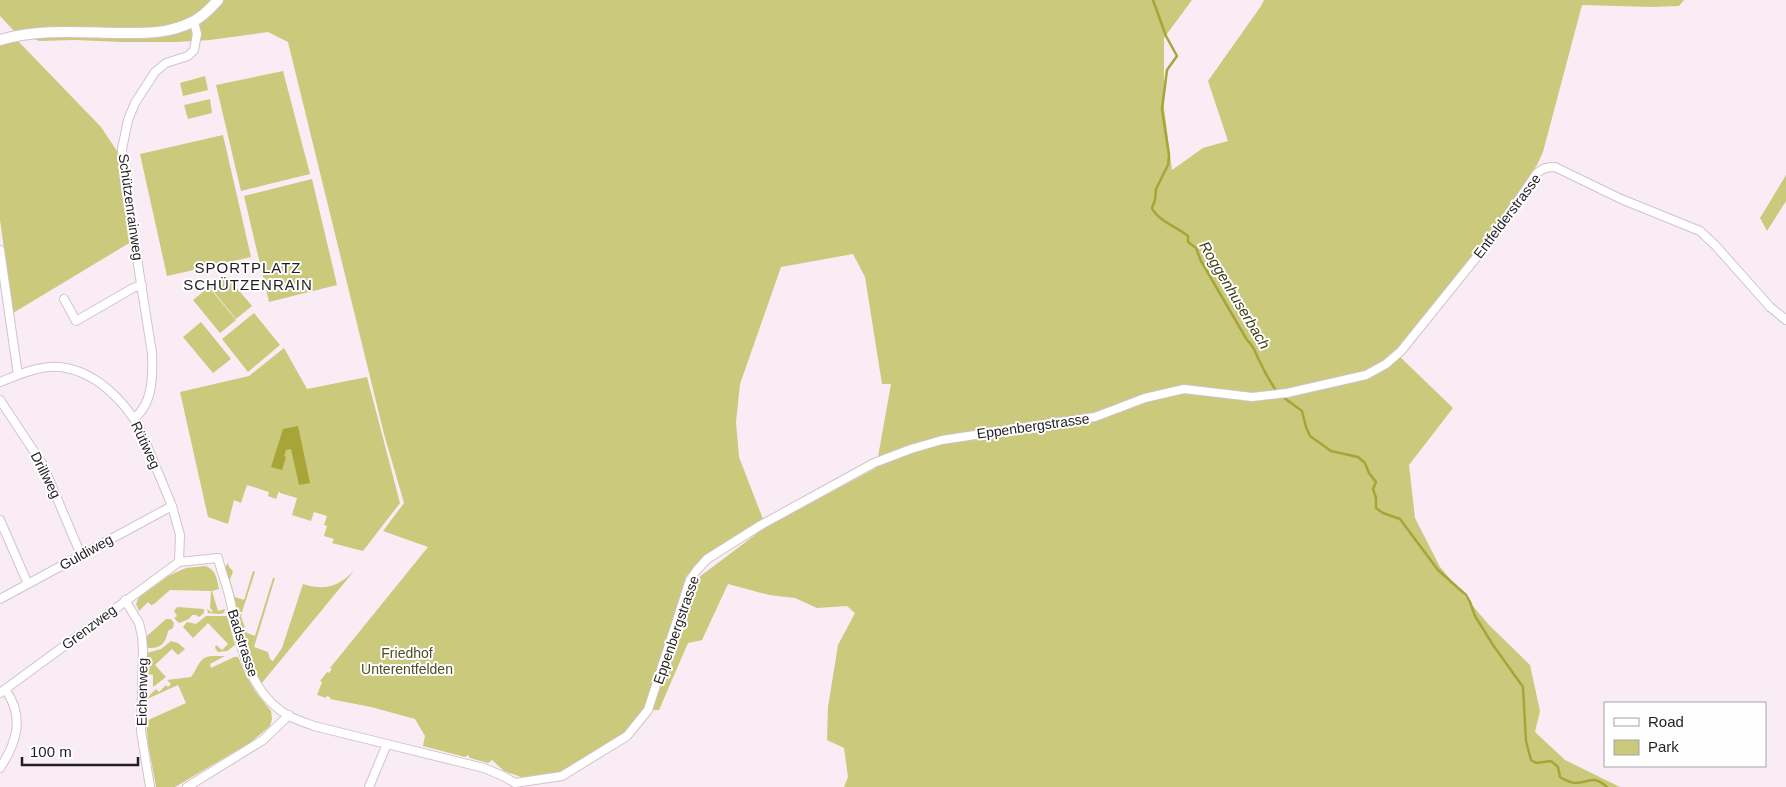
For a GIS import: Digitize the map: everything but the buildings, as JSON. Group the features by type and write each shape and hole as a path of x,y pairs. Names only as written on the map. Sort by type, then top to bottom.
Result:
{"street":[{"path":"0,40 38,32 150,34 177,29 194,22 218,0"},
{"name":"Schützenrainweg","path":"134,418 143,410 150,392 153,370 142,285 125,183 122,149 125,132 135,103 155,72 166,63 188,56 194,50 197,34 194,22"},
{"name":"Entfelderstrasse","path":"1287,394 1366,375 1386,364 1401,351 1496,233 1537,173 1549,167 1555,167 1622,199 1700,231 1715,245 1770,307 1786,320"},
{"path":"0,250 18,375"},
{"path":"64,299 76,321 133,288 142,285"},
{"name":"Rütiweg","path":"0,382 40,369 59,367 71,370 104,385 118,397 140,429 172,506 180,535 179,562"},
{"name":"Eppenbergstrasse","path":"288,715 314,726 484,768 503,776 515,785 562,776 627,736 648,710 690,580 707,559 738,538 874,463 942,440 1095,417 1145,398 1184,389 1252,397 1287,394"},
{"name":"Drillweg","path":"0,400 43,465 81,555"},
{"name":"Guldiweg","path":"0,600 172,506"},
{"path":"0,520 28,584"},
{"name":"Badstrasse","path":"179,562 218,558 236,631 247,665 257,685 270,700 288,715"},
{"name":"Grenzweg","path":"2,691 179,562"},
{"name":"Eichenweg","path":"125,600 139,623 142,636 141,731 150,787"},
{"path":"0,768 7,757 18,728 10,696 2,691"},
{"path":"187,787 263,740 288,715"},
{"path":"370,787 387,744"}],"green space":[{"name":"Friedhof Unterentfelden","path":"0,0 1192,0 1164,38 1164,108 1172,170 1203,148 1228,141 1208,81 1264,0 1684,0 1679,6 1582,5 1543,152 1537,165 1499,223 1395,352 1453,408 1409,465 1415,518 1440,567 1489,625 1530,665 1540,711 1535,732 1565,760 1620,787 844,787 848,777 844,748 827,740 828,707 838,645 855,613 847,606 817,608 795,598 769,595 728,584 702,640 688,643 659,710 648,710 686,587 759,532 686,576 643,719 627,736 562,776 533,781 504,771 492,760 488,763 470,758 468,755 465,757 423,746 425,736 415,719 317,695 322,682 320,681 327,672 329,673 332,669 330,668 428,547 383,531 404,503 384,434 288,42 268,32 210,40 176,42 40,41 17,34 0,16","holes":["853,254 865,277 882,384 891,384 876,468 766,527 739,457 736,422 740,384 781,267"]},
{"path":"18,41 101,127 117,151 131,242 13,313 0,220 0,46"},
{"path":"283,71 310,174 241,191 216,85"},
{"path":"205,76 208,90 183,96 180,83"},
{"path":"210,99 212,113 188,119 184,105"},
{"path":"223,135 251,257 167,276 140,154"},
{"path":"1786,175 1786,201 1767,231 1760,218"},
{"path":"312,179 337,285 269,302 244,196"},
{"path":"225,274 252,306 236,319 210,287"},
{"path":"209,287 236,320 220,333 193,300"},
{"path":"254,313 280,345 248,372 222,339"},
{"path":"201,322 231,359 213,373 183,337"},
{"path":"284,348 307,389 367,377 400,503 363,551 332,543 334,539 324,536 327,526 324,525 327,516 314,512 311,521 292,515 297,498 280,493 279,491 276,499 268,496 269,492 247,485 241,503 234,500 228,524 208,517 180,392 249,376"},
{"path":"228,563 233,571 230,580 235,597 244,600 253,571 255,572 242,612 236,612 224,569"},
{"path":"205,566 212,569 218,582 219,589 212,591 218,611 225,609 224,613 208,613 207,609 211,612 213,611 210,608 211,591 170,590 154,604 151,605 148,602 139,611 136,604 139,597 170,575 186,568"},
{"path":"354,571 261,684 250,659 236,614 242,614 241,617 247,633 255,636 273,578 275,578 254,647 268,652 270,659 273,661 282,648 303,584 318,587 331,586 342,581"},
{"path":"177,607 204,609 204,613 199,617 192,615 189,619 179,623 174,618 177,616 174,611"},
{"path":"206,616 227,616 235,645 227,651 218,652 215,648 216,645 222,650 228,644 208,623 193,638 183,627 187,622 196,624"},
{"path":"166,619 171,619 174,623 173,628 168,631 166,638 160,646 147,647 147,636"},
{"path":"171,641 178,643 185,649 178,655 172,649 155,665 166,677 153,687 153,675 147,674 147,653 161,649"},
{"path":"212,656 225,656 210,664 211,668 234,657 238,657 255,691 271,711 272,719 270,726 251,742 175,787 156,787 146,721 186,703 178,685 147,698 156,689 159,692 166,685 168,687 171,684 167,680 191,677 201,661"}],"shaded area":[{"path":"298,426 310,483 299,485 291,449 286,450 282,470 271,467 283,429"}],"waterway":[{"name":"Roggenhuserbach","path":"1153,0 1166,36 1177,56 1167,70 1162,109 1169,155 1168,165 1156,189 1152,208 1163,220 1188,236 1188,242 1196,248 1201,261 1247,340 1254,348 1264,371 1275,389"},
{"name":"Roggenhuserbach","path":"1283,397 1302,411 1310,436 1331,451 1358,457 1365,463 1369,473 1376,482 1373,489 1376,498 1376,508 1383,513 1400,519 1438,570 1466,595 1475,616 1523,687 1526,741 1531,760 1536,763 1551,761 1558,767 1560,777 1570,782 1595,780 1607,787"}],"district":[{"name":"SPORTPLATZ SCHÜTZENRAIN","path":"248,276"}]}
